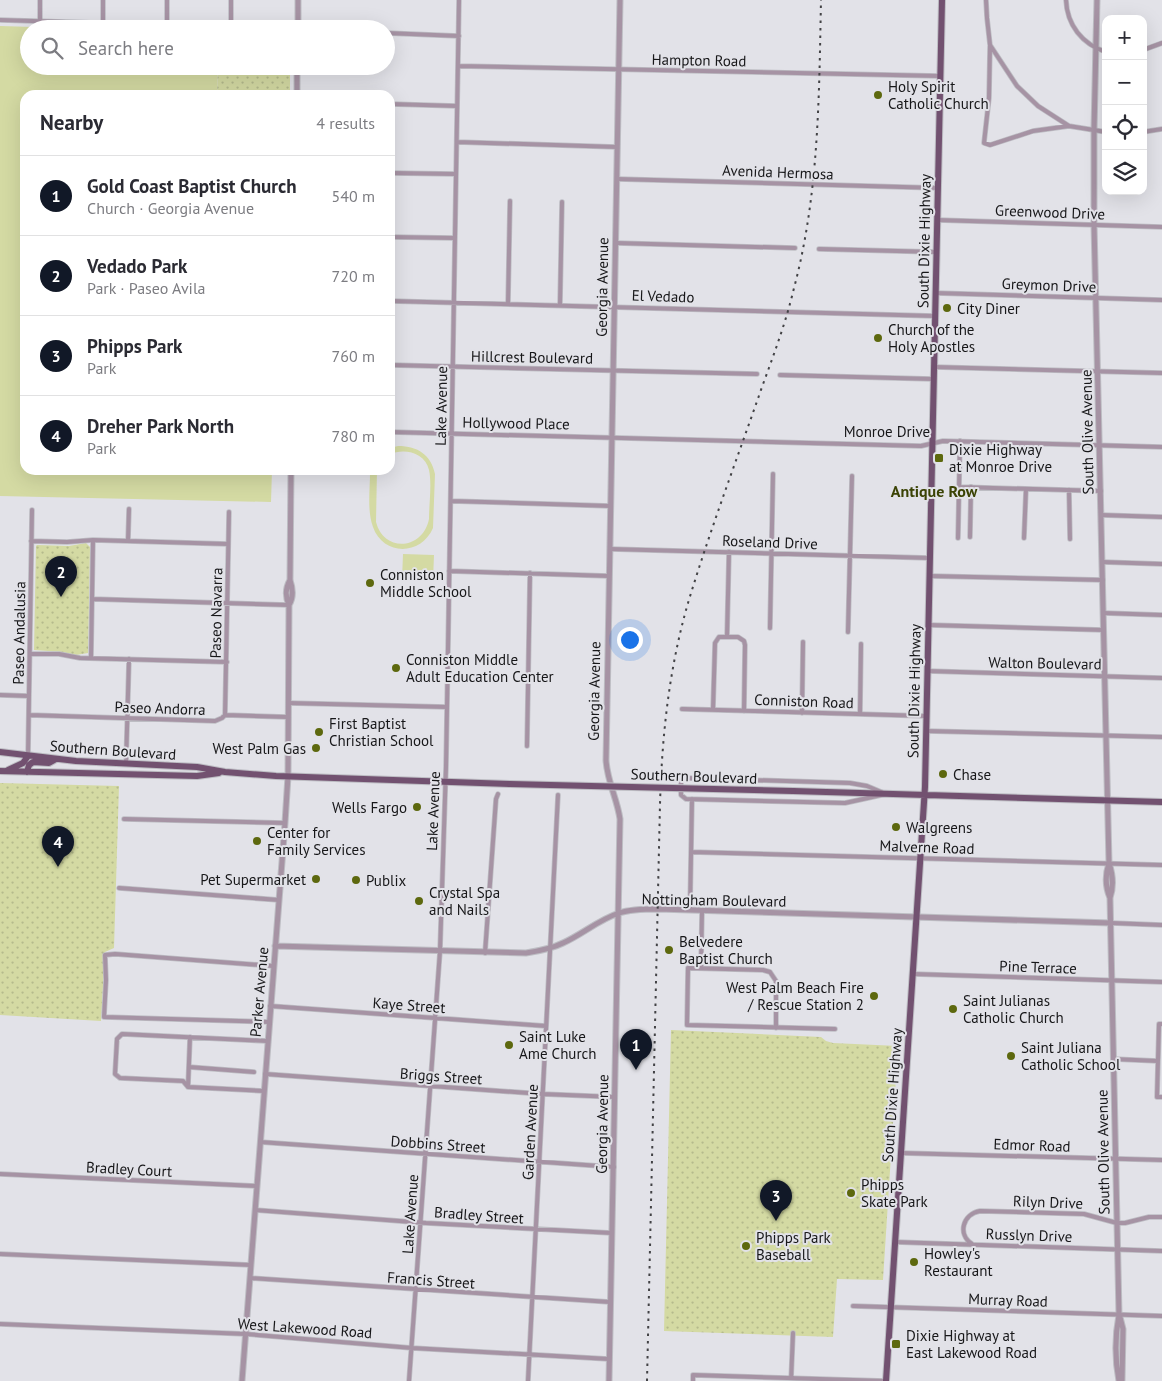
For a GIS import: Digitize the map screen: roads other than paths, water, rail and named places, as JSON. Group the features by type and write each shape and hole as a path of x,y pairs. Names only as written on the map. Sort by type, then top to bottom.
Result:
{"main road":[{"name":"South Dixie Highway","path":"887,1381 924,795 942,0"},
{"name":"Southern Boulevard","path":"0,752 57,759 288,776 1162,802"},
{"path":"1,772 15,768 28,756"},
{"path":"28,772 29,765 33,762 49,763 57,759"},
{"path":"97,773 126,764"},
{"name":"Southern Boulevard","path":"1,772 197,776 225,772"}],"street":[{"path":"40,0 40,20"},
{"path":"103,20 104,0"},
{"path":"167,0 167,20"},
{"path":"231,0 231,20"},
{"path":"298,0 298,20"},
{"name":"Lake Avenue","path":"409,1381 440,951 446,781 459,0"},
{"name":"Georgia Avenue","path":"609,1381 620,818 618,803 607,773 606,760 620,0"},
{"path":"986,0 990,45 989,98 984,142 990,145 1033,131 1068,126 1102,131"},
{"path":"1066,0 1068,15 1075,30 1086,42 1102,50"},
{"name":"South Olive Avenue","path":"1097,0 1094,224 1108,800 1109,863 1106,871 1106,890 1110,898 1111,924 1119,1315 1123,1329 1121,1381"},
{"path":"0,20 20,21"},
{"path":"395,33 459,36"},
{"path":"1147,49 1162,43"},
{"path":"990,45 1009,74 1027,96 1068,126"},
{"name":"Hampton Road","path":"458,66 940,76"},
{"path":"297,75 297,90"},
{"path":"395,104 458,106"},
{"path":"1147,131 1162,129"},
{"path":"457,142 617,147"},
{"path":"395,172 456,174"},
{"name":"Avenida Hermosa","path":"617,179 938,188"},
{"path":"508,304 510,201"},
{"path":"560,305 562,202"},
{"name":"Greenwood Drive","path":"937,220 1162,226"},
{"path":"395,236 455,238"},
{"path":"616,243 796,248"},
{"path":"819,249 936,252"},
{"name":"Greymon Drive","path":"935,293 1162,300"},
{"name":"El Vedado","path":"395,301 935,316"},
{"name":"Hillcrest Boulevard","path":"395,365 757,374"},
{"path":"933,367 1162,373"},
{"path":"780,375 933,379"},
{"name":"Hollywood Place","path":"395,432 612,436"},
{"name":"Monroe Drive","path":"612,436 921,446 944,441 960,441 1162,447"},
{"path":"958,538 960,441"},
{"path":"770,628 773,474"},
{"name":"Parker Avenue","path":"242,1381 288,776 289,605 292,599 290,580 291,475"},
{"path":"848,632 852,476"},
{"path":"960,487 1101,491"},
{"path":"970,537 971,487"},
{"path":"1024,538 1026,489"},
{"path":"1069,490 1070,540"},
{"path":"451,502 611,506"},
{"path":"128,541 129,509"},
{"name":"Paseo Andalusia","path":"28,756 32,510"},
{"name":"Paseo Navarra","path":"225,715 229,512"},
{"path":"1101,515 1162,517"},
{"path":"92,658 93,540"},
{"path":"31,541 67,542 93,540 228,544"},
{"name":"Roseland Drive","path":"610,549 930,558"},
{"path":"727,637 729,552"},
{"path":"1102,562 1162,564"},
{"path":"449,571 609,576"},
{"path":"527,746 530,574"},
{"path":"929,576 1103,580"},
{"path":"92,599 289,605"},
{"path":"1103,613 1162,615"},
{"path":"928,625 1104,630"},
{"path":"713,710 714,644 719,637 727,637 741,638 745,645 744,711"},
{"path":"802,713 803,642"},
{"path":"860,714 861,644"},
{"path":"30,654 227,662"},
{"path":"126,764 129,659"},
{"name":"Walton Boulevard","path":"927,671 1162,678"},
{"path":"0,695 29,696"},
{"path":"288,703 447,708"},
{"name":"Conniston Road","path":"682,709 926,716"},
{"name":"Paseo Andorra","path":"29,715 215,720 225,715 287,717"},
{"path":"926,730 1162,737"},
{"path":"683,779 850,783 867,786 886,794 846,803 692,799 684,798 681,795 681,781 683,779"},
{"path":"485,953 496,799 498,794"},
{"name":"Garden Avenue","path":"528,1381 558,795"},
{"path":"690,910 692,799"},
{"path":"124,819 285,823"},
{"name":"Malverne Road","path":"691,852 1162,865"},
{"path":"119,888 279,900"},
{"name":"Nottingham Boulevard","path":"275,946 526,953 551,948 564,943 600,921 618,913 640,910 1162,925"},
{"path":"701,968 702,911"},
{"path":"269,1022 104,1017 106,955 115,954 273,966"},
{"path":"776,1028 776,981 770,972 763,970 688,968 687,1025 776,1028 834,1029"},
{"name":"Pine Terrace","path":"913,974 1162,982"},
{"name":"Kaye Street","path":"270,1006 546,1026"},
{"path":"1162,1024 1160,1024 1158,1061 1158,1097 1162,1097"},
{"path":"264,1091 188,1087 183,1081 120,1078 115,1074 117,1039 122,1034 267,1041"},
{"path":"188,1087 190,1037"},
{"path":"1113,1059 1158,1061"},
{"path":"189,1067 254,1072"},
{"name":"Briggs Street","path":"265,1074 542,1094 615,1097"},
{"name":"Dobbins Street","path":"260,1142 614,1166"},
{"name":"Edmor Road","path":"901,1153 1162,1160"},
{"name":"Bradley Court","path":"0,1174 257,1186"},
{"name":"Bradley Street","path":"255,1210 536,1230 612,1233"},
{"name":"Rilyn Drive","path":"974,1245 965,1238 963,1226 968,1216 980,1211 1084,1214 1117,1223 1149,1217 1162,1217"},
{"name":"Russlyn Drive","path":"895,1242 1162,1250"},
{"path":"0,1254 251,1265"},
{"name":"Francis Street","path":"250,1278 610,1302"},
{"name":"Murray Road","path":"853,1306 1162,1316"},
{"name":"West Lakewood Road","path":"0,1324 246,1334 412,1348 609,1359"},
{"path":"791,1379 794,1333"},
{"path":"692,1381 693,1375 887,1381"}],"railway":[{"path":"647,1381 660,804 671,677 681,628 696,576 784,326 802,253 813,181 816,145 821,0"}],"place":[{"name":"Holy Spirit Catholic Church","path":"878,95"},
{"name":"City Diner","path":"947,308"},
{"name":"Church of the Holy Apostles","path":"878,338"},
{"name":"Dixie Highway at Monroe Drive","path":"939,458"},
{"name":"Conniston Middle School","path":"370,583"},
{"name":"Vedado Park","path":"61,597"},
{"name":"Conniston Middle Adult Education Center","path":"396,668"},
{"name":"First Baptist Christian School","path":"319,732"},
{"name":"West Palm Gas","path":"316,748"},
{"name":"Chase","path":"943,774"},
{"name":"Wells Fargo","path":"417,807"},
{"name":"Walgreens","path":"896,827"},
{"name":"Center for Family Services","path":"257,841"},
{"name":"Dreher Park North","path":"58,867"},
{"name":"Pet Supermarket","path":"316,879"},
{"name":"Publix","path":"356,880"},
{"name":"Crystal Spa and Nails","path":"419,901"},
{"name":"Belvedere Baptist Church","path":"669,950"},
{"name":"West Palm Beach Fire / Rescue Station 2","path":"874,996"},
{"name":"Saint Julianas Catholic Church","path":"953,1009"},
{"name":"Saint Luke Ame Church","path":"509,1045"},
{"name":"Saint Juliana Catholic School","path":"1011,1056"},
{"name":"Gold Coast Baptist Church","path":"636,1070"},
{"name":"Phipps Skate Park","path":"851,1193"},
{"name":"Phipps Park","path":"776,1221"},
{"name":"Phipps Park Baseball","path":"746,1246"},
{"name":"Howley's Restaurant","path":"914,1262"},
{"name":"Dixie Highway at East Lakewood Road","path":"896,1344"}],"district":[{"name":"Antique Row","path":"934,491"}]}
